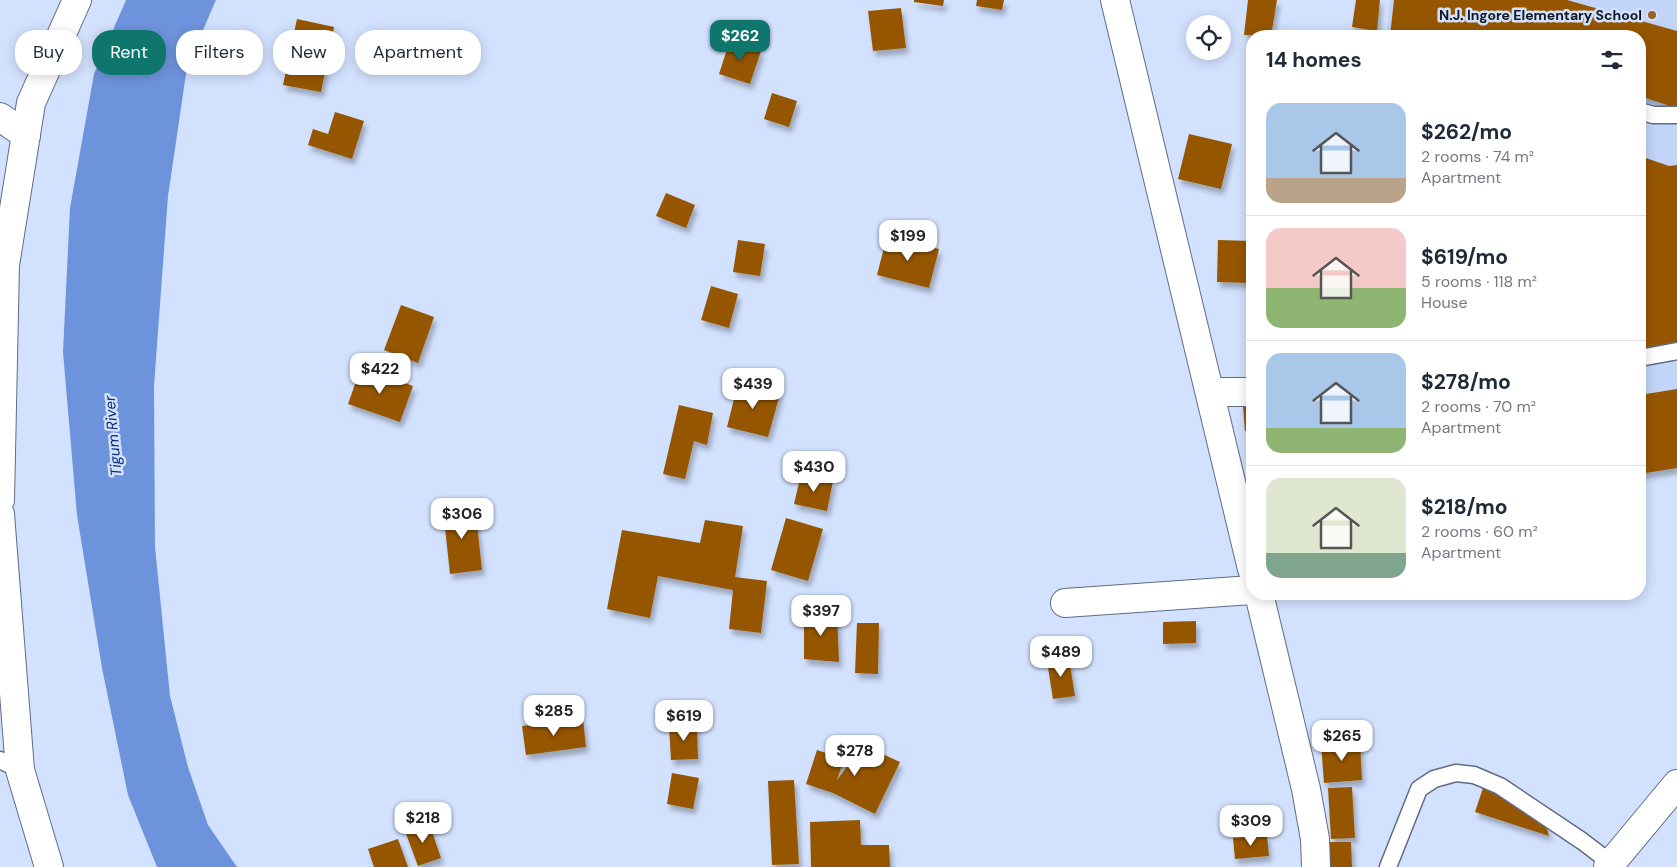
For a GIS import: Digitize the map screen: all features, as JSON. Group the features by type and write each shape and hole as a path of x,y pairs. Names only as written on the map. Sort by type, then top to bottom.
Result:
{"street":[{"path":"0,500 5,265 31,103 77,0"},
{"path":"1115,0 1246,544"},
{"path":"0,116 26,134"},
{"path":"1210,392 1246,392"},
{"path":"0,514 10,765 49,867"},
{"path":"1065,604 1246,590"},
{"path":"1259,600 1306,789 1314,839 1316,867"},
{"path":"1610,865 1677,784"}],"lane":[{"path":"1646,113 1653,115 1677,115"},
{"path":"1646,357 1677,351"},
{"path":"1388,867 1419,789 1434,779 1456,773 1474,775 1500,786 1582,841 1610,865"}],"shaded area":[{"path":"1390,0 1677,0 1677,455 1646,460 1646,30 1387,30"}],"water":[{"name":"Tigum River","path":"126,0 216,0 203,30 176,30 176,75 186,75 168,196 154,386 155,547 170,696 188,767 208,825 237,867 157,867 128,795 102,668 77,515 63,352 70,208 94,75 166,75 166,30 113,30"}],"building":[{"path":"914,0 944,0 943,6 914,2"},
{"path":"977,0 1004,0 1002,10 976,6"},
{"path":"1248,0 1277,0 1272,30 1246,30 1246,35 1244,35"},
{"path":"1356,0 1380,0 1377,30 1352,27"},
{"path":"1394,0 1567,0 1677,31 1677,109 1663,112 1667,105 1646,98 1646,30 1391,30"},
{"path":"901,8 906,48 873,51 868,11"},
{"path":"297,19 334,27 333,30 295,30"},
{"path":"730,40 761,51 750,84 719,74"},
{"path":"285,75 324,75 321,92 283,85"},
{"path":"772,93 797,101 789,127 764,119"},
{"path":"335,112 364,121 352,159 308,145 313,129 328,134"},
{"path":"1189,134 1232,144 1221,189 1178,179"},
{"path":"1646,158 1669,166 1677,165 1677,343 1646,349"},
{"path":"666,193 695,205 686,228 656,216"},
{"path":"887,236 939,249 929,288 877,275"},
{"path":"738,240 765,244 760,276 733,272"},
{"path":"1218,240 1246,241 1246,283 1217,282"},
{"path":"711,286 738,294 729,328 701,320"},
{"path":"401,305 434,317 418,363 384,350"},
{"path":"361,367 413,386 400,422 348,404"},
{"path":"738,383 780,394 768,437 727,427"},
{"path":"1677,389 1677,468 1646,473 1646,394"},
{"path":"679,405 713,413 707,445 694,441 685,479 663,474"},
{"path":"1243,406 1246,406 1245,431"},
{"path":"801,474 833,481 827,511 794,504"},
{"path":"475,505 482,570 450,574 443,509"},
{"path":"786,518 823,529 808,581 771,570"},
{"path":"705,520 743,526 735,577 767,581 761,633 729,629 733,590 658,576 650,618 607,609 622,530 700,543"},
{"path":"804,614 837,614 839,662 804,659"},
{"path":"1196,621 1196,643 1163,644 1163,622"},
{"path":"857,623 879,623 878,674 855,673"},
{"path":"1069,658 1075,696 1053,699 1047,661"},
{"path":"583,719 586,747 526,755 522,726"},
{"path":"697,725 698,759 671,760 669,726"},
{"path":"1360,741 1362,780 1324,783 1321,744"},
{"path":"863,745 900,762 875,814 833,793 806,784 817,750 844,759 837,780"},
{"path":"672,773 699,778 693,809 667,804"},
{"path":"794,780 799,864 772,865 768,781"},
{"path":"1484,785 1545,822 1549,836 1475,812"},
{"path":"1352,787 1355,838 1331,839 1328,788"},
{"path":"860,820 861,845 889,845 890,867 811,867 810,822"},
{"path":"429,823 441,858 418,866 405,831"},
{"path":"1267,835 1269,856 1235,859 1233,838"},
{"path":"398,839 408,867 374,867 368,849"},
{"path":"1328,842 1351,842 1352,867 1328,867"}],"place":[{"name":"N.J. Ingore Elementary School","path":"1652,15"}]}
